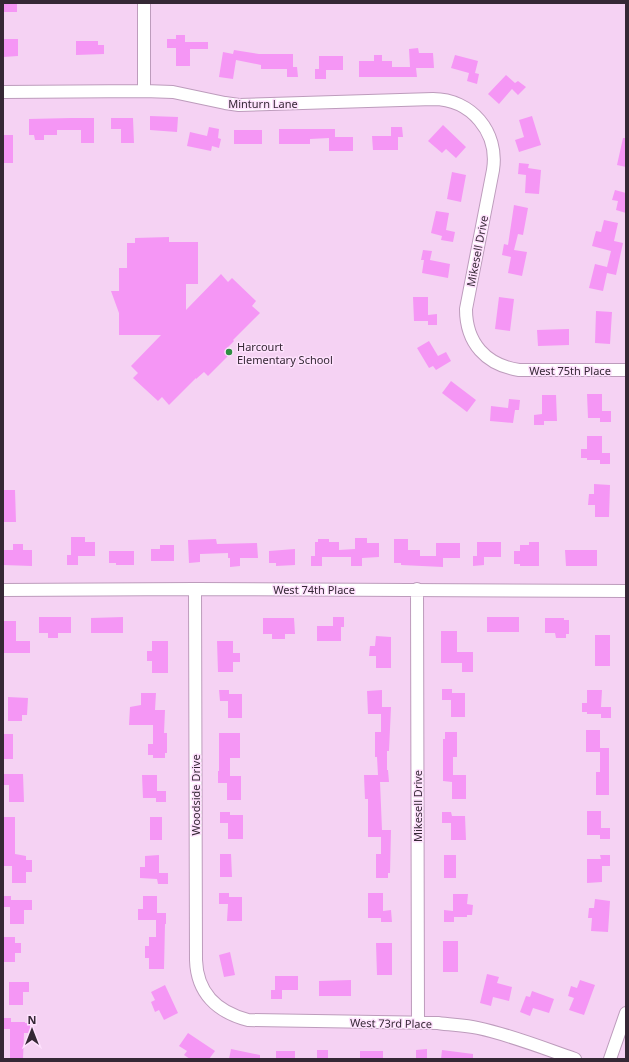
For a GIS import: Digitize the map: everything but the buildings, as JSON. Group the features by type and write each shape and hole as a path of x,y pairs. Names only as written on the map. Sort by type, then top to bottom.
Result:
{"street":[{"path":"144,3 144,91"},
{"name":"Minturn Lane","path":"3,92 173,92 239,105 441,99 458,104 473,114"},
{"name":"Mikesell Drive","path":"473,114 483,124 490,137 494,161 467,300 466,323 470,336 481,352 496,364 514,370"},
{"name":"West 75th Place","path":"514,370 626,370"},
{"name":"Woodside Drive","path":"195,589 196,960 200,983 209,998"},
{"name":"Mikesell Drive","path":"417,589 418,1023"},
{"name":"West 74th Place","path":"3,590 626,590"},
{"name":"West 73rd Place","path":"209,998 219,1007 231,1014 248,1020 438,1023 478,1028 518,1039 575,1059"},
{"path":"610,1059 626,1013"}],"place":[{"name":"Harcourt Elementary School","path":"229,352"}]}
